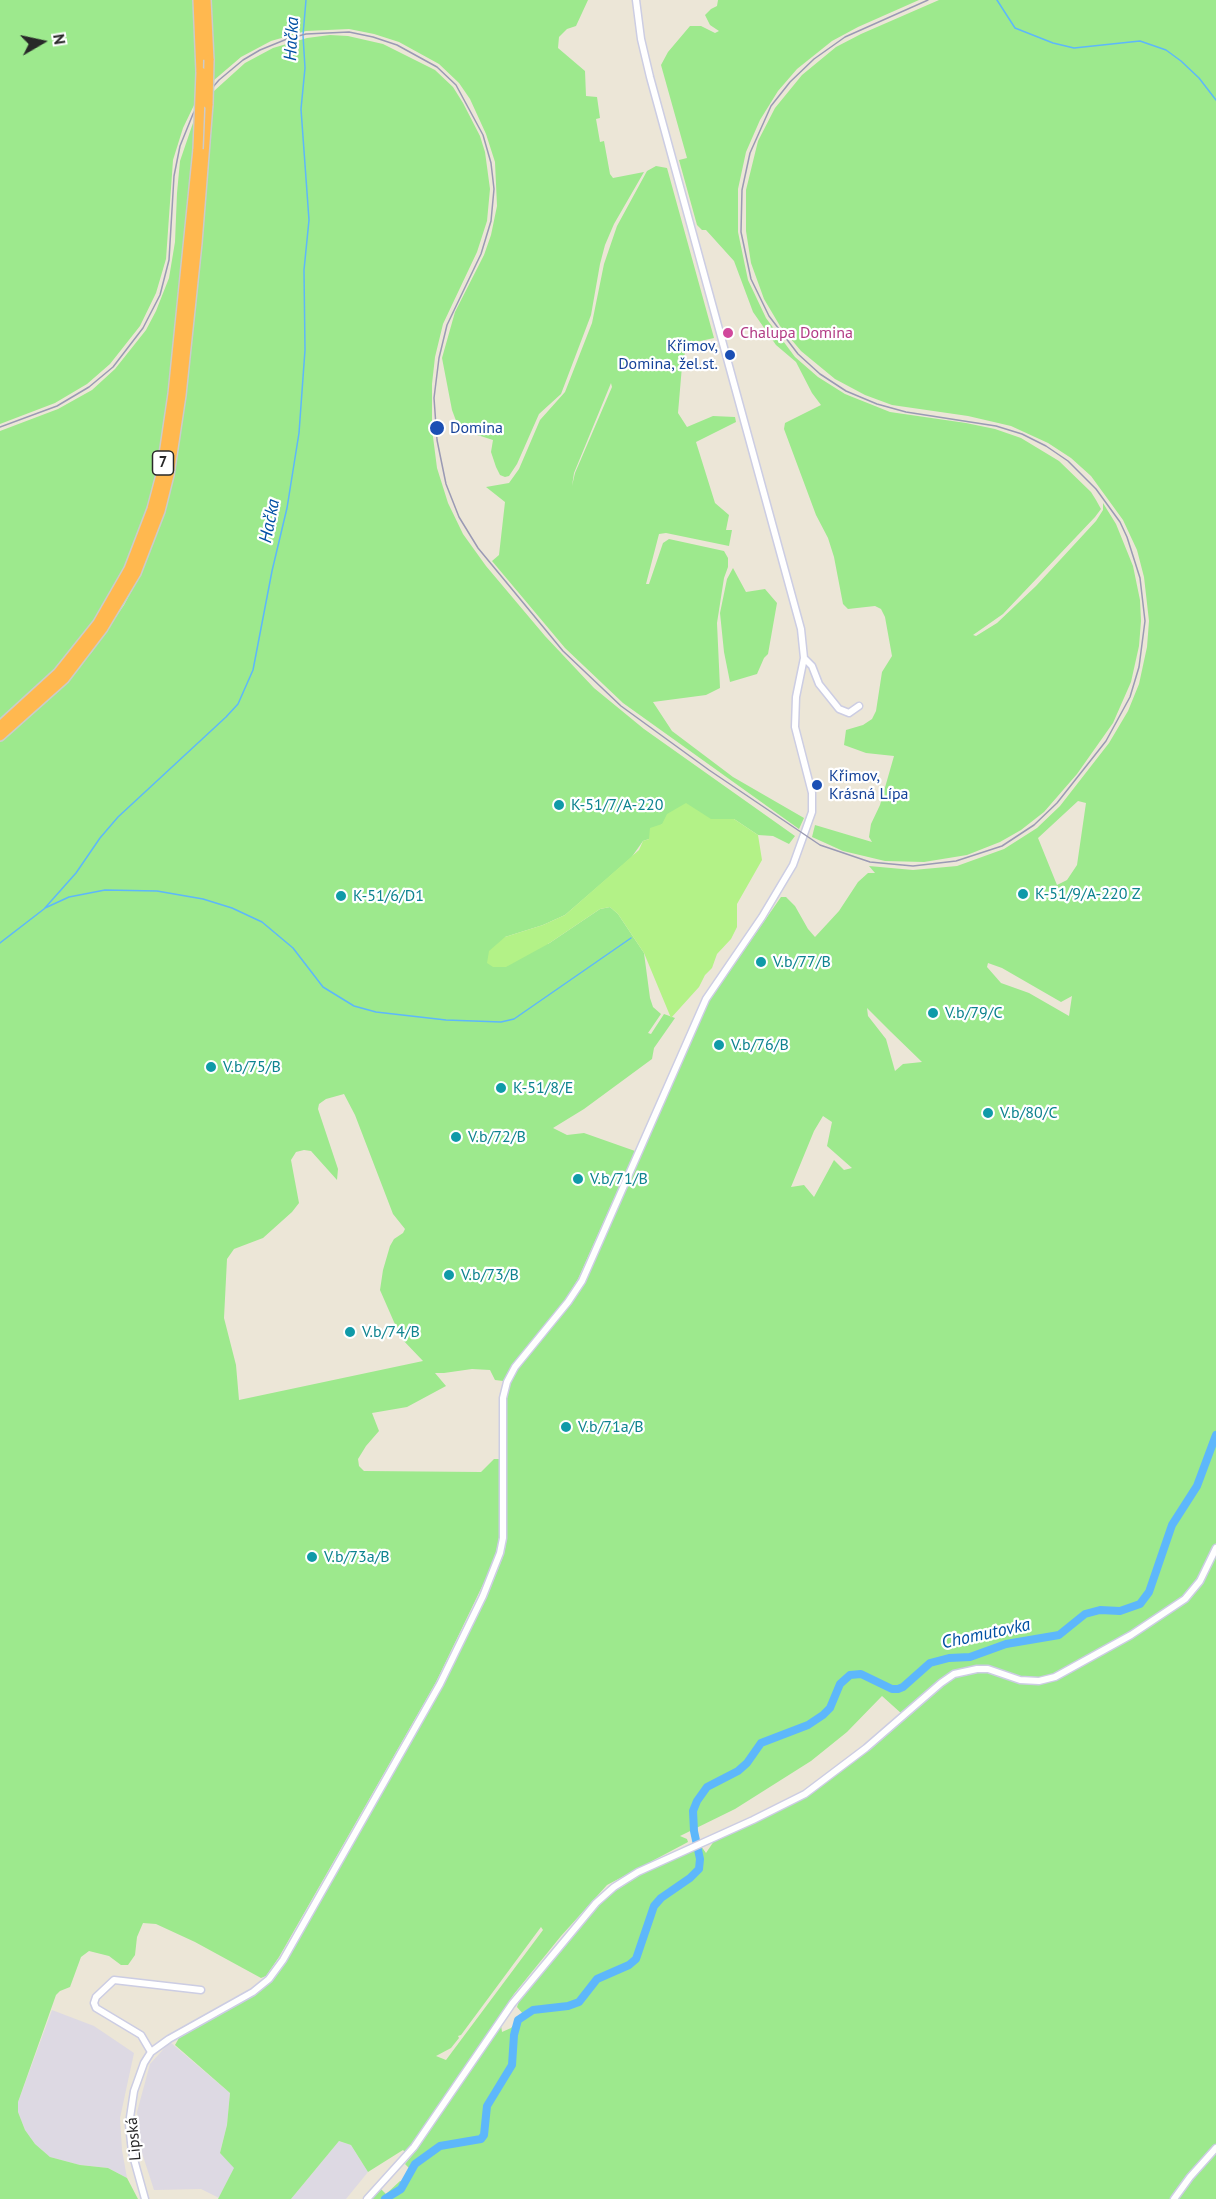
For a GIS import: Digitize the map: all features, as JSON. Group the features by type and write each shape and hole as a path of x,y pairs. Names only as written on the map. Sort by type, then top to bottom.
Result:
{"highway":[{"name":"7","path":"0,726 58,673 98,623 129,569 152,509 161,475 173,394 198,149 201,72 198,0"},
{"name":"7","path":"0,736 63,679 98,636 136,573 160,511 181,395 197,243 208,105 209,60 206,0"}],"street":[{"path":"201,1990 114,1980 96,1997 94,2002 96,2008 141,2035 154,2050 253,1992 269,1979 283,1960 440,1684 483,1596 500,1553 503,1538 503,1398 507,1382 515,1367 568,1302 582,1281 706,999 762,917 793,865 809,824 813,805 794,720 804,658 801,629 650,77 641,39 636,0"},
{"path":"804,658 810,664 817,681 837,708 849,713 859,705"},
{"path":"367,2199 414,2147 512,2004 596,1903 623,1881 805,1794 866,1748 954,1674 988,1669 1020,1680 1039,1681 1055,1677 1131,1635 1176,1606 1195,1589 1216,1548"},
{"name":"Lipská","path":"145,2199 132,2152 129,2124 134,2091 144,2063 154,2050"},
{"path":"1174,2199 1216,2148"}],"shaded area":[{"path":"52,2010 94,2026 134,2053 120,2118 127,2178 108,2168 80,2165 50,2157 35,2144 25,2130 18,2112 18,2102"},
{"path":"170,2042 230,2093 227,2125 220,2153 235,2168 219,2198 201,2189 154,2190 141,2150 137,2112 150,2064"},
{"path":"339,2141 351,2145 368,2172 346,2199 291,2199"}],"green space":[{"path":"0,0 194,0 196,101 183,128 173,160 166,259 156,293 140,326 110,364 87,384 55,403 0,424"},
{"path":"211,0 588,0 576,26 567,29 559,37 558,48 585,71 586,96 597,97 600,118 596,119 600,142 604,141 610,174 613,178 644,172 614,224 605,245 591,315 561,394 539,414 517,464 509,476 500,475 496,467 491,452 493,440 468,432 458,426 452,410 442,358 455,312 484,255 497,206 495,162 486,134 470,99 459,83 439,64 399,42 349,29 306,31 271,41 241,57 213,81"},
{"path":"718,0 919,0 832,41 797,69 778,91 760,120 746,152 738,189 738,232 748,280 766,318 795,357 818,377 845,394 890,412 966,423 995,429 1021,438 1059,461 1091,492 1096,500 1101,509 1095,517 1003,614 973,635 976,636 997,623 1036,586 1096,521 1103,510 1103,503 1116,524 1133,566 1140,600 1139,646 1131,682 1113,723 1077,774 1044,812 1021,830 1000,842 967,855 924,862 885,861 843,851 812,837 815,825 872,842 869,837 871,824 880,805 894,756 866,753 844,745 846,730 863,725 872,719 876,711 882,672 892,656 885,617 881,609 875,606 848,609 843,604 828,538 816,515 784,429 785,423 821,405 796,362 776,345 753,312 734,261 706,230 702,230 697,225 679,160 687,158 661,65 668,52 690,26 701,26 715,33 719,31 710,25 705,15 717,6"},
{"path":"939,0 1216,0 1216,1543 1199,1579 1184,1597 1155,1618 1054,1675 1039,1679 1021,1678 1005,1672 964,1669 902,1714 882,1696 847,1732 811,1761 735,1809 680,1836 688,1842 607,1885 561,1936 514,1994 407,2154 403,2150 368,2172 351,2145 339,2141 291,2199 218,2199 234,2168 220,2153 227,2125 230,2093 175,2045 179,2038 255,1995 272,1981 286,1962 443,1685 487,1597 504,1554 507,1538 507,1398 510,1384 518,1369 571,1304 585,1283 709,1001 781,897 786,897 795,906 815,937 839,911 858,882 868,873 875,873 869,866 913,870 957,866 1004,849 1037,828 1060,806 1109,743 1128,711 1139,684 1147,647 1149,621 1144,577 1137,550 1123,520 1091,476 1071,458 1048,443 1011,426 968,416 892,405 865,395 835,379 801,351 780,326 764,299 751,263 746,231 746,190 758,141 775,108 802,75 836,47","holes":["1078,801 1086,803 1077,865 1067,880 1057,885 1038,838","988,963 1002,968 1061,1002 1072,996 1069,1016 1029,993 1001,983 987,967","867,1008 922,1062 903,1064 895,1071 886,1039 868,1016","823,1116 832,1122 827,1146 852,1168 844,1170 834,1160 814,1197 804,1185 791,1187 814,1131","541,1927 543,1930 446,2060 436,2056 451,2048 459,2038 458,2036 461,2035"]},
{"path":"330,35 348,36 383,44 435,70 453,87 480,136 485,152 490,189 487,221 477,252 443,324 435,357 432,384 432,429 437,468 448,503 463,534 486,566 545,636 594,688 644,729 795,836 789,844 773,836 758,835 734,819 662,824 649,839 643,841 631,858 565,915 543,925 505,937 548,944 600,909 610,907 618,914 644,953 650,998 653,1007 661,1014 648,1033 651,1034 664,1014 675,1018 654,1048 652,1059 584,1109 553,1128 567,1135 584,1133 635,1151 578,1279 565,1300 512,1365 503,1381 495,1380 490,1370 472,1369 435,1373 446,1386 407,1407 372,1413 379,1431 358,1459 359,1466 364,1471 481,1472 494,1459 499,1459 499,1538 489,1572 436,1682 266,1976 261,1978 195,1942 156,1924 143,1923 137,1937 135,1955 128,1965 121,1965 109,1956 89,1951 81,1957 70,1987 56,1995 18,2102 18,2112 25,2130 35,2144 50,2157 80,2165 108,2168 127,2178 138,2199 0,2199 0,742 47,701 91,653 124,605 140,575 164,512 173,476 185,395 202,244 214,91 245,63 273,48 307,38","holes":["344,1094 355,1115 393,1214 405,1229 390,1246 380,1290 401,1338 423,1361 239,1400 236,1365 224,1318 227,1259 234,1249 263,1238 299,1203 291,1160 296,1152 311,1151 337,1180 338,1169 318,1109 319,1104 326,1099"]},
{"path":"194,120 194,149 169,394 156,474 148,507 125,567 94,621 55,670 0,720 0,431 58,409 92,390 115,369 146,330 169,278 175,242 180,161"},
{"path":"656,166 667,168 714,338 687,344 682,366 678,413 687,427 713,416 735,417 736,422 696,442 715,503 729,515 726,530 732,530 729,546 666,533 659,534 646,584 649,584 663,543 669,539 724,551 728,558 728,567 724,578 717,623 720,688 706,695 653,702 672,731 733,777 804,818 799,829 623,703 565,648 492,561 499,555 505,502 486,487 509,483 519,469 540,420 565,392 592,323 604,264 617,226 647,171","holes":["611,383 612,387 575,473 572,486 574,473"]},
{"path":"733,568 746,592 765,589 777,603 768,654 757,674 730,682 720,613 727,579"},
{"path":"686,803 711,819 734,819 758,835 762,860 737,904 737,927 731,939 717,954 712,968 705,975 699,987 671,1018 644,953 618,914 610,907 600,909 548,944 506,967 493,967 487,963 489,951 505,937 543,925 565,915 639,850 643,841 649,839 650,828 662,824 667,814"},
{"path":"1216,1553 1216,2144 1188,2175 1171,2199 371,2199 379,2187 386,2194 400,2181 406,2183 410,2169 405,2164 501,2025 502,2032 511,2028 523,2014 517,2007 519,2001 606,1897 642,1874 701,1846 706,1853 714,1841 806,1796 868,1750 942,1684 955,1676 977,1671 1020,1682 1039,1684 1132,1637 1186,1600 1202,1582"},
{"path":"1216,2152 1216,2199 1178,2199 1192,2178"}],"waterway":[{"name":"Hačka","path":"0,943 44,909 76,873 100,838 118,817 226,717 238,704 253,670 287,508 299,433 305,350 304,270 309,220 301,109 305,68 303,35 306,0"},
{"path":"997,0 1015,28 1053,43 1074,48 1140,41 1166,50 1199,78 1216,100"},
{"path":"45,908 69,897 105,890 157,891 203,899 232,908 262,922 293,948 323,987 354,1006 376,1012 446,1020 501,1022 514,1019 631,938"},
{"name":"Chomutovka","path":"385,2199 401,2189 415,2164 440,2146 481,2139 484,2135 487,2106 512,2065 514,2035 518,2020 533,2010 568,2006 579,2002 597,1979 629,1965 636,1959 654,1906 699,1869 700,1859 694,1831 693,1811 707,1787 738,1771 747,1763 761,1743 808,1725 823,1715 830,1708 840,1684 850,1675 861,1674 892,1689 898,1689 930,1663 949,1658 970,1657 1006,1644 1059,1635 1085,1614 1100,1610 1120,1611 1140,1604 1149,1592 1172,1525 1197,1486 1216,1435"}],"railway":[{"path":"0,427 57,406 89,387 113,367 143,328 160,295 169,260 174,176 180,146 200,102 219,80 243,60 260,50 306,34 349,32 397,45 437,67 456,85 483,135 491,163 494,189 491,221 481,254 447,325 439,358 434,398 437,440 446,484 459,517 478,548 563,651 621,706 709,770 820,845 870,862 913,866 956,861 1002,846 1034,825 1057,803 1106,741 1130,697 1139,667 1145,621 1140,578 1127,537 1120,522 1096,489 1068,461 1046,446 1022,434 996,426 906,412 877,404 846,391 820,374 798,354 769,316 751,279 741,232 742,190 750,153 771,106 790,82 814,59 845,37 928,0"}],"place":[{"name":"Chalupa Domina","path":"728,333"},
{"name":"Křimov, Domina, žel.st.","path":"730,355"},
{"name":"Domina","path":"437,428"},
{"name":"Křimov, Krásná Lípa","path":"817,785"},
{"name":"K-51/7/A-220","path":"559,805"},
{"name":"K-51/9/A-220 Z","path":"1023,894"},
{"name":"K-51/6/D1","path":"341,896"},
{"name":"V.b/77/B","path":"761,962"},
{"name":"V.b/79/C","path":"933,1013"},
{"name":"V.b/76/B","path":"719,1045"},
{"name":"V.b/75/B","path":"211,1067"},
{"name":"K-51/8/E","path":"501,1088"},
{"name":"V.b/80/C","path":"988,1113"},
{"name":"V.b/72/B","path":"456,1137"},
{"name":"V.b/71/B","path":"578,1179"},
{"name":"V.b/73/B","path":"449,1275"},
{"name":"V.b/74/B","path":"350,1332"},
{"name":"V.b/71a/B","path":"566,1427"},
{"name":"V.b/73a/B","path":"312,1557"}]}
